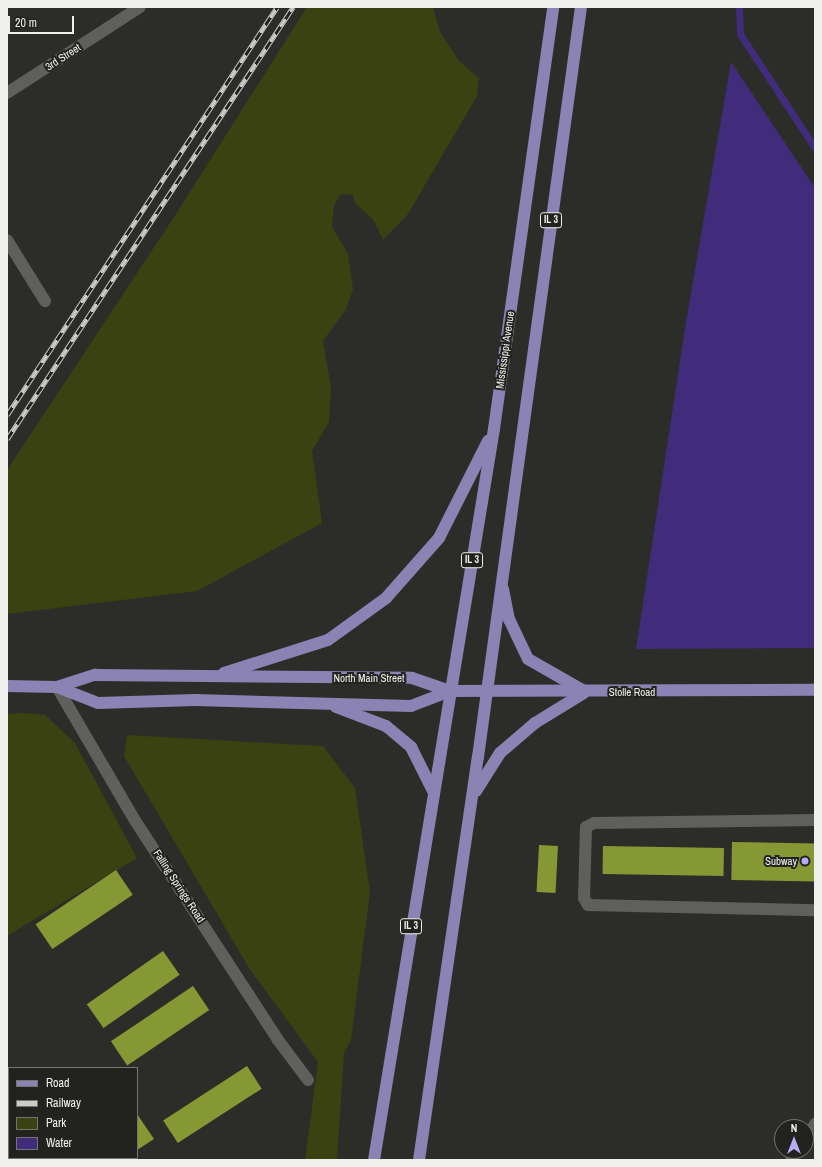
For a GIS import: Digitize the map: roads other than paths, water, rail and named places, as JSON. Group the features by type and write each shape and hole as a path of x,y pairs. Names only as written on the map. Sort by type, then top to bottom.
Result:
{"main road":[{"name":"Mississippi Avenue","path":"450,691 494,429 552,7"},
{"name":"IL 3","path":"419,1160 472,797 581,7"},
{"path":"214,676 328,640 386,598 439,538 494,429"},
{"path":"472,797 500,753 535,723 586,692 528,659 509,619 501,580"},
{"name":"North Main Street","path":"7,686 57,687 95,675 412,678 450,691"},
{"name":"North Main Street","path":"57,687 98,703 195,700 411,706 450,691"},
{"name":"Stolle Road","path":"450,691 586,692 815,690"},
{"name":"IL 3","path":"374,1160 450,691"},
{"path":"328,704 386,726 411,747 433,791"}],"street":[{"name":"3rd Street","path":"7,93 140,7"},
{"path":"7,240 45,301"},
{"name":"Falling Springs Road","path":"57,687 136,822 278,1040 308,1080"},
{"path":"815,820 594,823 586,827 584,898 588,905 815,910"}],"water":[{"path":"731,62 815,188 815,648 636,649 686,322"}],"waterway":[{"path":"739,7 740,34 815,148"}],"railway":[{"path":"7,415 277,7"},
{"path":"7,439 293,7"}],"place":[{"name":"Subway","path":"805,861"}]}
